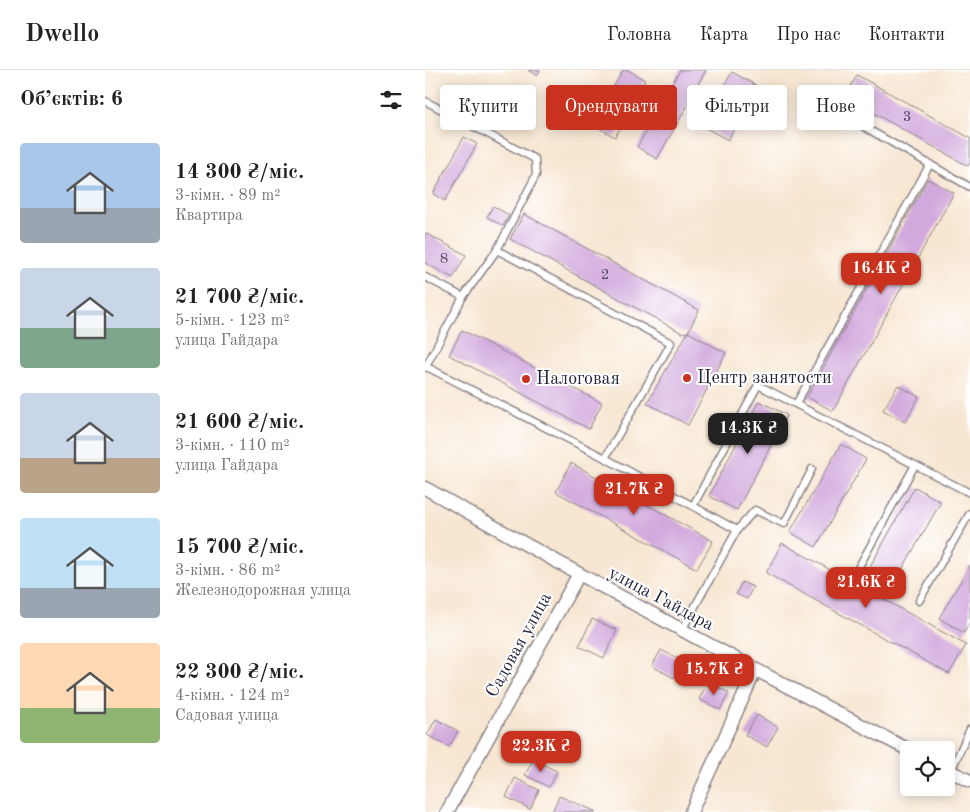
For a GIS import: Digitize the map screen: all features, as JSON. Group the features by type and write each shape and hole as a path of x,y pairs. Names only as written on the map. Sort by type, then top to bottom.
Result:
{"street":[{"name":"улица Гайдара","path":"425,488 755,671 900,745"},
{"name":"Садовая улица","path":"447,812 579,574"},
{"path":"691,812 755,671"},
{"path":"955,773 970,781"}],"lane":[{"path":"425,101 535,159 536,175 497,250 463,297 425,367 605,458 737,530"},
{"path":"870,130 970,186"},
{"path":"796,404 930,164"},
{"path":"497,250 671,343 605,458"},
{"path":"425,277 463,297"},
{"path":"693,506 758,385 970,493"},
{"path":"857,570 915,464"},
{"path":"682,630 737,530 755,510 784,524 812,468"},
{"path":"919,601 970,513"},
{"path":"955,758 970,729"}],"building":[{"path":"528,70 540,70 537,76"},
{"path":"623,70 628,70 645,80 642,85 614,85"},
{"path":"680,70 706,70 698,85 687,85 687,106 677,124 677,85 671,85"},
{"path":"732,72 755,85 724,85"},
{"path":"857,75 970,138 970,162 968,166 874,113 874,85 852,85"},
{"path":"603,130 619,130 615,137"},
{"path":"647,130 674,130 657,159 637,147"},
{"path":"710,130 734,130 728,140"},
{"path":"464,137 477,144 445,201 433,194"},
{"path":"928,179 954,193 833,411 807,397"},
{"path":"493,206 509,215 503,226 487,217"},
{"path":"524,214 699,310 688,332 682,333 510,239"},
{"path":"425,233 466,255 453,278 425,263"},
{"name":"Налоговая","path":"462,330 602,403 589,429 449,355"},
{"name":"Центр занятости","path":"688,332 726,353 688,425 647,403"},
{"path":"898,385 919,397 905,422 883,410"},
{"path":"759,401 787,415 737,510 709,496"},
{"path":"841,444 866,459 816,547 790,532"},
{"path":"571,463 713,541 697,569 556,492"},
{"path":"915,487 941,502 889,592 864,577"},
{"path":"782,543 966,645 949,674 766,573"},
{"path":"970,565 970,622 964,633 939,618"},
{"path":"742,582 753,587 747,599 736,594"},
{"path":"592,619 617,630 604,658 579,646"},
{"path":"661,650 683,661 674,678 652,666"},
{"path":"708,682 729,693 720,710 699,699"},
{"path":"757,715 778,727 767,747 745,735"},
{"path":"436,719 458,731 449,747 427,735"},
{"path":"533,760 557,771 549,787 525,775"},
{"path":"515,778 539,790 530,809 506,797"},
{"path":"559,796 597,812 552,812"}],"place":[{"name":"Центр занятости","path":"687,378"},
{"name":"Налоговая","path":"526,379"}]}
